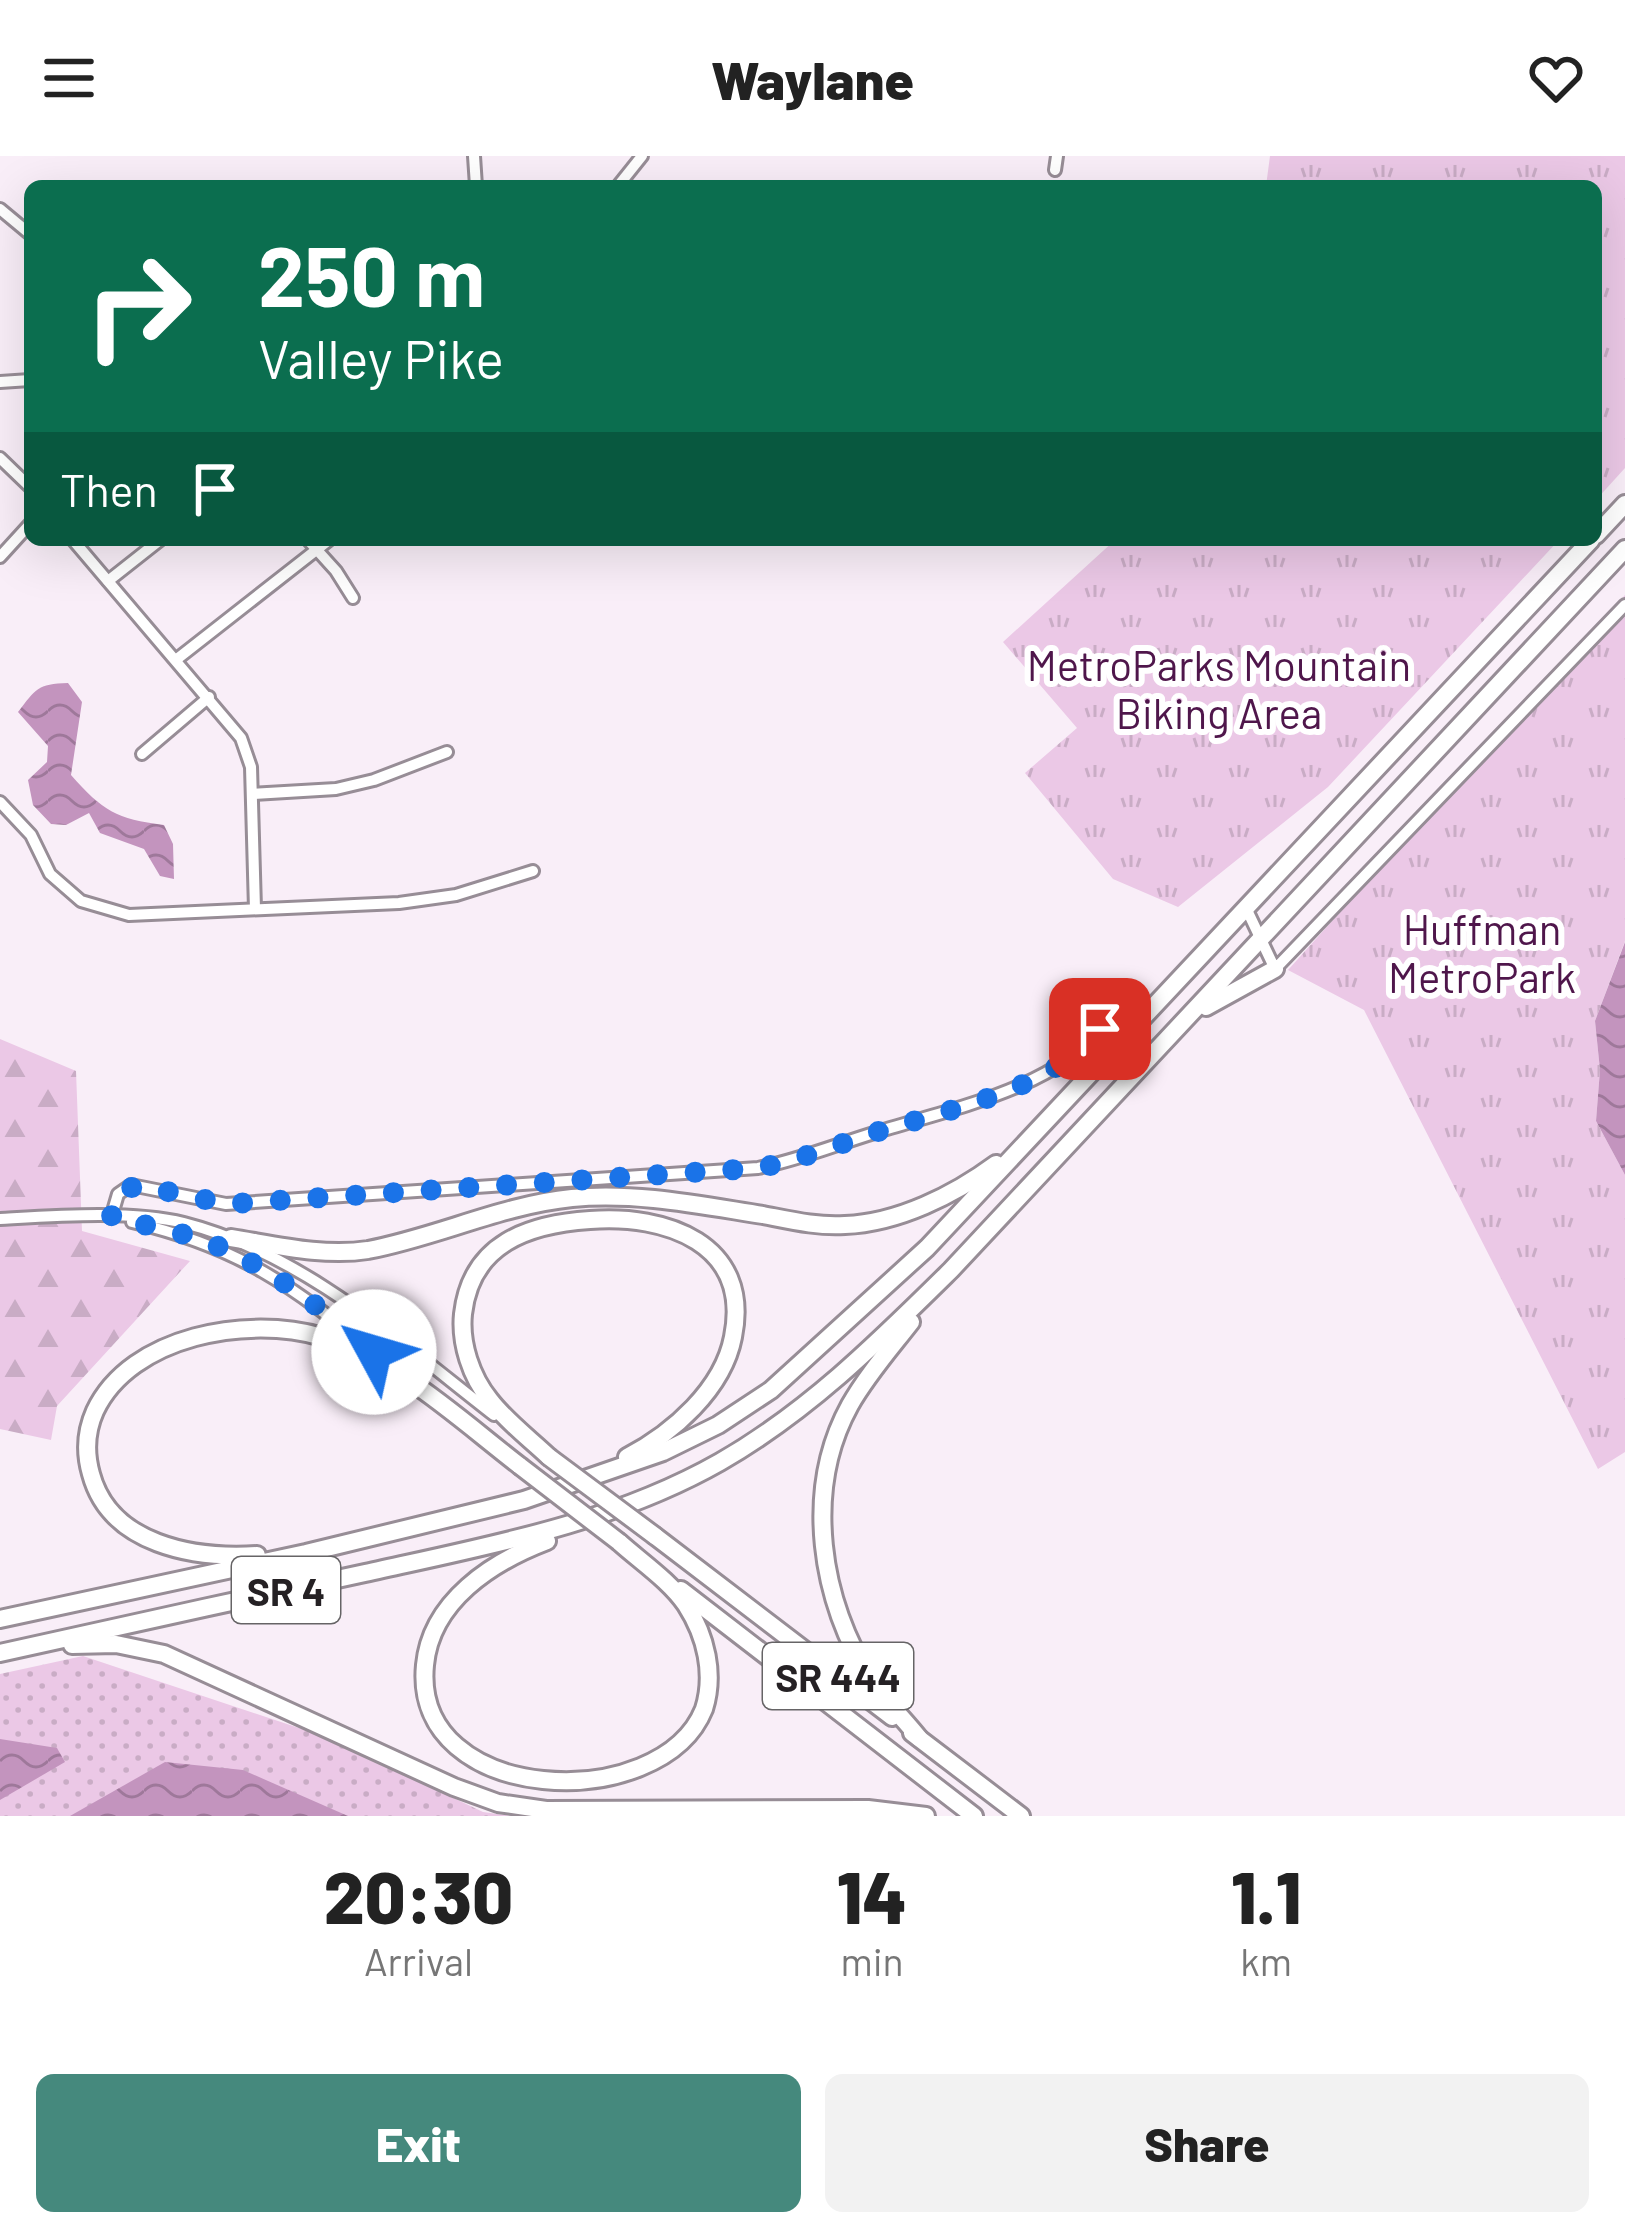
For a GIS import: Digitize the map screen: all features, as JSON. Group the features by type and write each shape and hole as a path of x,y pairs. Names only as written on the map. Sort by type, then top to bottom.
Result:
{"highway":[{"name":"SR 4","path":"1602,528 1625,504"},
{"name":"SR 4","path":"0,1618 306,1553 562,1488 663,1452 718,1425 771,1390 927,1248 1585,546"},
{"name":"SR 4","path":"0,1654 512,1540 602,1515 681,1482 780,1424 842,1377 951,1270 1625,549"},
{"path":"1184,1019 1275,969"},
{"path":"231,1238 322,1251 363,1251 511,1210 610,1196 652,1197 845,1225 884,1218 941,1197 1021,1146"},
{"path":"549,1457 490,1401 470,1363 462,1328 481,1265 521,1232 561,1222 628,1217 665,1224 692,1236 716,1257 730,1287 736,1320 728,1360 694,1406 642,1449 562,1488"},
{"path":"920,1738 872,1682 848,1636 829,1584 823,1534 825,1489 833,1447 848,1408 951,1270"},
{"path":"306,1553 192,1553 133,1532 107,1506 92,1479 87,1445 95,1411 122,1378 161,1352 238,1329 282,1329 324,1338 409,1381"},
{"name":"SR 444","path":"409,1381 974,1816"},
{"name":"SR 444","path":"549,1457 1021,1816"},
{"path":"602,1515 512,1554 474,1580 441,1616 426,1648 423,1679 431,1714 455,1749 490,1773 530,1788 573,1792 615,1786 655,1772 679,1755 698,1727 709,1682 702,1635 683,1600 619,1542"},
{"path":"0,1654 116,1644 164,1654 498,1803 546,1810 868,1809 926,1816"}],"street":[{"path":"623,180 642,156"},
{"path":"1055,170 1057,156"},
{"path":"0,208 24,229"},
{"path":"0,458 24,481"},
{"path":"0,557 24,531"},
{"path":"78,546 242,738 251,767 255,910"},
{"path":"108,581 152,546"},
{"path":"313,546 352,598"},
{"path":"176,659 322,546"},
{"path":"1246,908 1275,969 1625,605"},
{"path":"142,754 209,697"},
{"path":"252,794 336,789 374,781 447,752"},
{"path":"0,802 31,835 50,874 81,901 129,915 399,903 456,895 533,871"},
{"path":"111,1218 118,1194 131,1185 226,1204 725,1173 769,1166 1018,1085 1070,1057 1100,1029"},
{"path":"111,1218 200,1239 244,1259 302,1293 409,1381"},
{"path":"0,1219 181,1222 231,1238 296,1271 371,1320 549,1457"}],"green space":[{"path":"1270,156 1625,156 1625,468 1602,493 1602,180 1267,180"},
{"name":"MetroParks Mountain Biking Area","path":"1108,546 1553,546 1328,787 1178,907 1113,879 1025,773 1077,728 1003,642"},
{"name":"Huffman MetroPark","path":"1625,595 1625,941 1595,1021 1600,1070 1596,1121 1625,1175 1625,1452 1598,1469 1364,1010 1288,970"},
{"path":"0,1039 76,1071 82,1231 190,1261 57,1406 51,1440 0,1429"},
{"path":"83,1656 323,1736 483,1812 512,1816 0,1816 0,1674"}],"water":[{"path":"68,683 82,702 71,775 112,811 164,825 173,844 174,879 160,876 144,849 100,833 89,813 66,825 51,824 33,805 28,780 47,762 48,746 18,712 38,689"},
{"path":"1625,942 1625,1175 1596,1121 1600,1070 1595,1021"},
{"path":"0,1739 57,1748 65,1762 0,1800"},
{"path":"165,1762 243,1770 348,1816 70,1816"}],"route":[{"path":"374,1352 302,1293 244,1259 200,1239 111,1218 118,1194 137,1185 226,1204 758,1168 811,1155 1018,1085 1070,1057 1100,1029"}]}
